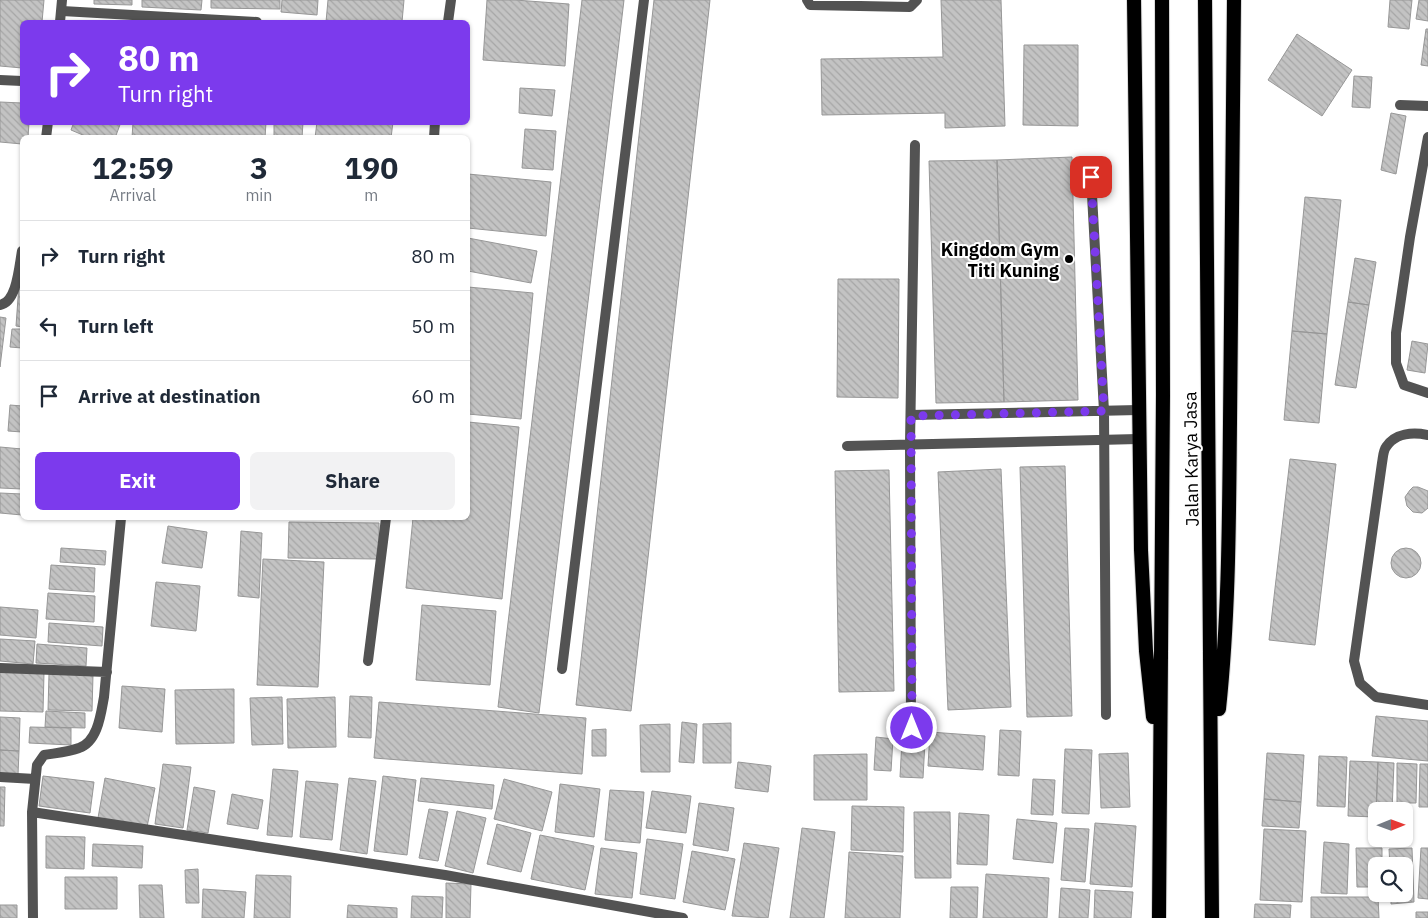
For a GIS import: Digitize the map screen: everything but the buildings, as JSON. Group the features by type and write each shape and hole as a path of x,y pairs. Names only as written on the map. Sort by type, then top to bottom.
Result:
{"highway":[{"path":"1134,0 1138,439 1141,550 1146,651 1160,785"},
{"name":"Jalan Karya Jasa","path":"1158,918 1163,395 1162,0"},
{"name":"Jalan Karya Jasa","path":"1205,0 1212,918"},
{"path":"1212,779 1224,657 1228,545 1233,251 1234,0"}],"street":[{"path":"448,20 450,0"},
{"path":"562,669 644,0"},
{"path":"807,0 810,5 910,7 917,0"},
{"path":"60,20 62,5 235,20"},
{"path":"0,80 20,81"},
{"path":"1400,105 1428,106"},
{"path":"1428,137 1410,238 1396,334 1396,362 1404,385 1428,394"},
{"path":"912,728 910,444 915,145"},
{"path":"1091,177 1105,440 1106,715"},
{"path":"0,305 5,304 12,297 20,260"},
{"path":"911,416 1138,410"},
{"path":"1428,435 1398,436 1386,447 1382,463 1354,661 1360,683 1376,697 1428,705"},
{"path":"847,446 1138,439"},
{"path":"33,918 32,812 37,765 44,755 82,748 99,725 121,520"},
{"path":"368,661 386,520"},
{"path":"0,668 106,672"},
{"path":"0,777 35,779"},
{"path":"32,812 445,875 684,918"}],"place":[{"name":"Kingdom Gym Titi Kuning","path":"1069,259"}],"route":[{"path":"912,728 911,416 1104,411 1091,177"}]}
